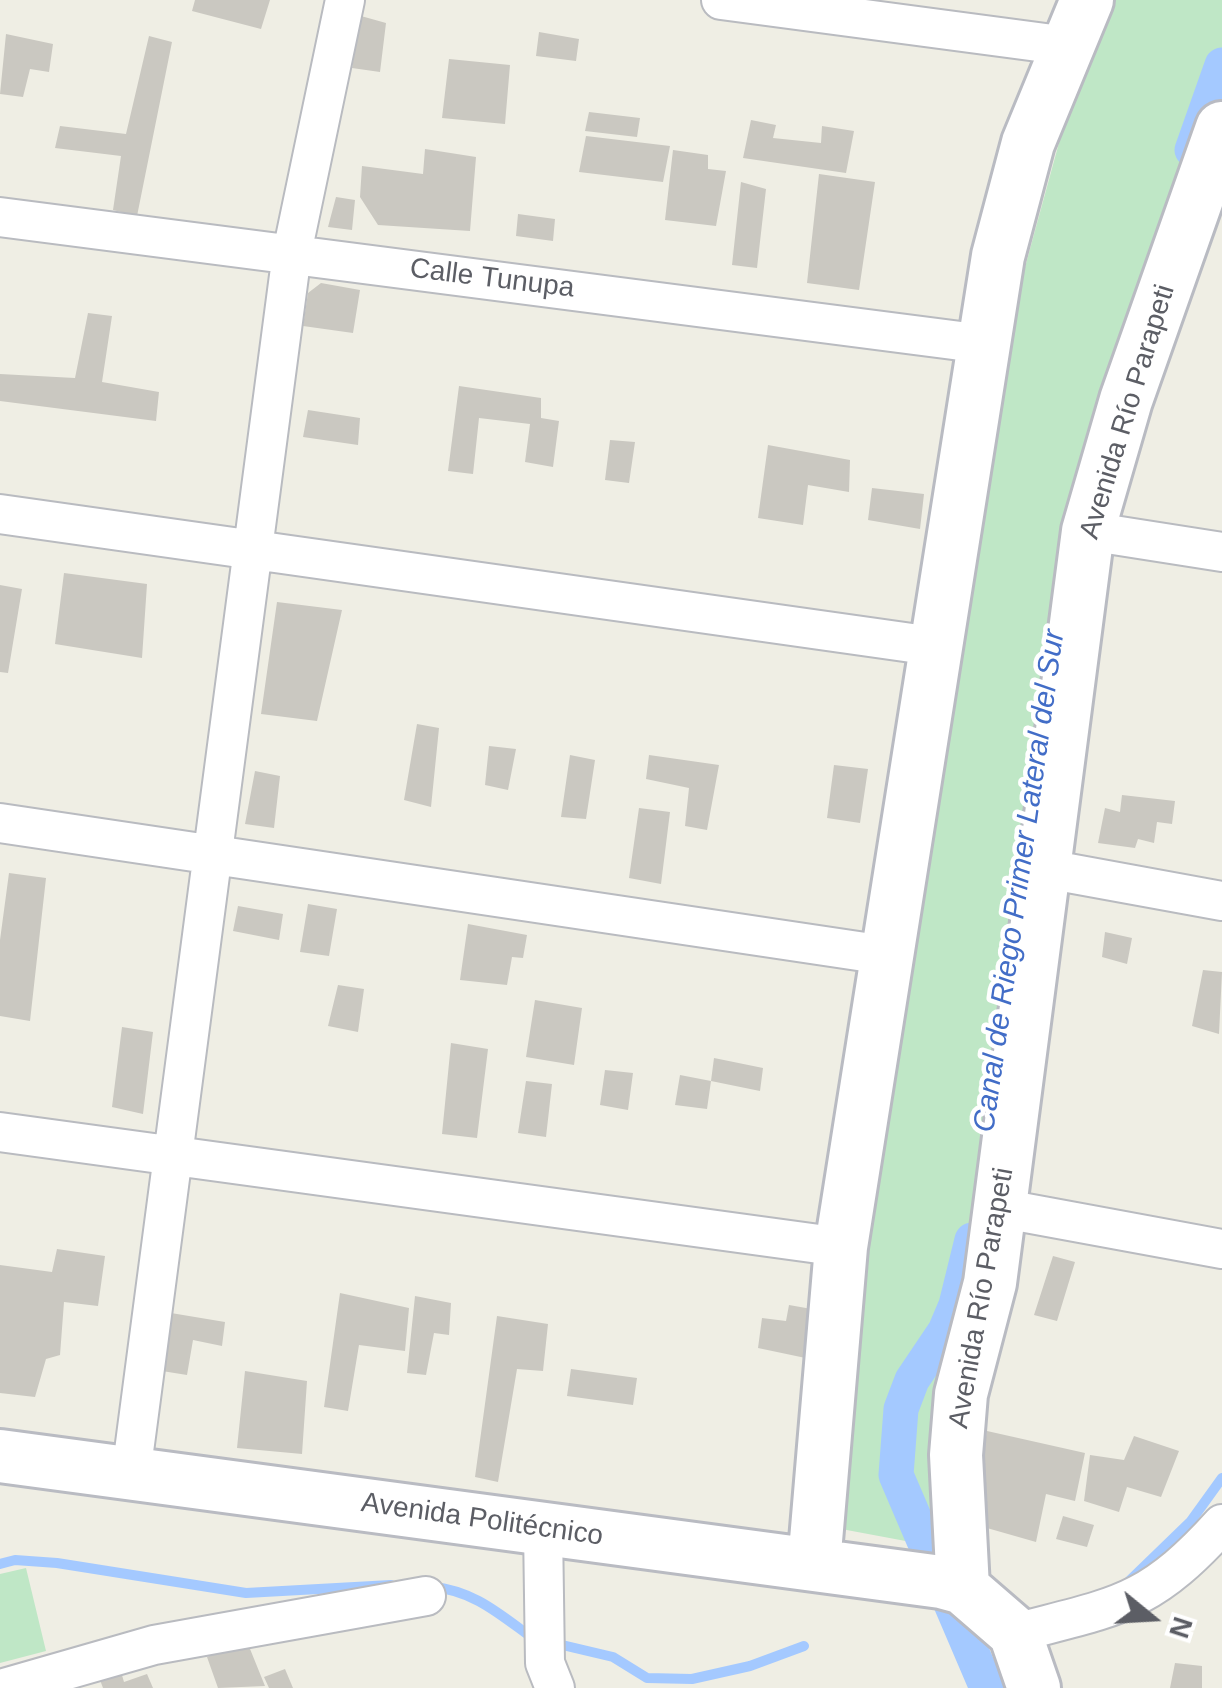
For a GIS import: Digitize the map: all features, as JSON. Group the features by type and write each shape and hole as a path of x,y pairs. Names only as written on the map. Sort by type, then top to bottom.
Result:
{"main road":[{"path":"814,1564 840,1248 998,256 1028,142 1077,23"},
{"name":"Avenida Río Parapeti","path":"963,1588 956,1455 961,1394 990,1283 1041,868 1088,531 1121,415 1210,191 1222,128"},
{"name":"Avenida Politécnico","path":"9,1463 131,1474 814,1564 963,1588"},
{"path":"963,1588 1015,1633 1034,1688"}],"street":[{"path":"131,1474 292,253 346,0"},
{"path":"721,0 1077,23"},
{"name":"Calle Tunupa","path":"0,216 984,344"},
{"path":"0,514 934,646"},
{"path":"1088,531 1222,552"},
{"path":"0,824 215,852 885,956"},
{"path":"1041,868 1222,902"},
{"path":"0,1132 840,1248"},
{"path":"999,1208 1222,1248"},
{"path":"1015,1633 1127,1604 1164,1582 1222,1524"},
{"path":"543,1529 545,1662 555,1688"},
{"path":"4,1688 154,1644 426,1596"}],"green space":[{"path":"1115,0 1222,0 1222,88 1092,447 943,1548 836,1528 860,1228 998,366 1068,110"},
{"path":"26,1568 46,1651 0,1663 0,1574"}],"building":[{"path":"195,0 270,0 261,29 192,11"},
{"path":"361,16 386,23 380,72 352,68"},
{"path":"539,32 579,39 576,61 536,56"},
{"path":"6,34 53,44 49,72 30,69 23,97 0,94"},
{"path":"149,36 172,42 137,216 113,210 121,156 55,148 60,126 126,134"},
{"path":"449,59 510,65 505,124 442,118"},
{"path":"589,112 640,118 637,137 585,131"},
{"path":"751,120 776,125 773,138 821,143 822,126 854,131 846,173 743,158"},
{"path":"586,136 670,146 663,182 579,172"},
{"path":"425,149 476,157 470,231 378,225 360,197 362,166 423,174"},
{"path":"673,150 708,155 708,169 726,171 716,226 665,220"},
{"path":"819,174 875,182 859,290 807,283"},
{"path":"741,182 766,189 757,268 732,265"},
{"path":"336,197 355,200 352,230 328,227"},
{"path":"518,214 555,219 553,241 516,236"},
{"path":"321,283 360,290 353,333 303,326 308,293"},
{"path":"88,313 112,316 102,382 159,392 156,421 0,401 0,374 75,378"},
{"path":"459,386 541,398 541,418 559,421 553,467 525,462 530,424 479,418 473,474 448,471"},
{"path":"308,410 360,418 358,445 303,437"},
{"path":"610,440 635,442 629,483 605,480"},
{"path":"768,445 850,460 849,492 808,485 803,525 758,518"},
{"path":"872,488 924,494 920,529 868,520"},
{"path":"64,573 147,584 142,658 55,644"},
{"path":"0,585 22,589 8,673 0,672"},
{"path":"277,602 342,610 317,721 261,714"},
{"path":"417,724 439,728 431,807 404,800"},
{"path":"489,746 516,749 508,790 485,785"},
{"path":"570,755 595,760 586,819 561,817"},
{"path":"649,755 719,765 707,830 685,826 689,788 646,779"},
{"path":"834,765 868,769 860,823 827,818"},
{"path":"255,771 280,776 274,828 245,824"},
{"path":"1122,795 1175,801 1172,824 1157,822 1154,843 1138,839 1135,848 1098,843 1105,808 1120,812"},
{"path":"639,808 670,812 661,884 629,878"},
{"path":"9,873 46,878 30,1021 0,1016 0,940"},
{"path":"308,904 337,909 329,956 300,952"},
{"path":"238,906 283,914 279,940 233,931"},
{"path":"468,924 527,935 523,958 512,957 507,985 460,980"},
{"path":"1105,932 1132,938 1127,964 1102,957"},
{"path":"1203,970 1222,972 1219,1034 1192,1026"},
{"path":"338,985 364,989 358,1032 328,1026"},
{"path":"535,1000 582,1008 574,1065 526,1057"},
{"path":"122,1027 153,1032 143,1114 112,1107"},
{"path":"451,1043 488,1049 477,1138 442,1134"},
{"path":"714,1058 763,1068 760,1091 711,1081"},
{"path":"605,1070 633,1073 628,1110 600,1105"},
{"path":"680,1075 711,1081 707,1109 675,1105"},
{"path":"526,1081 552,1084 546,1137 518,1133"},
{"path":"57,1249 105,1256 98,1306 64,1302 60,1355 46,1359 35,1397 0,1393 0,1265 52,1272"},
{"path":"1053,1256 1075,1262 1057,1321 1034,1315"},
{"path":"340,1293 409,1308 405,1351 359,1345 348,1411 324,1407"},
{"path":"415,1296 451,1303 449,1335 434,1333 426,1375 407,1373"},
{"path":"789,1305 823,1311 815,1360 758,1348 762,1318 786,1321"},
{"path":"171,1313 225,1322 222,1346 193,1340 187,1375 162,1371"},
{"path":"497,1316 548,1324 543,1371 517,1369 498,1482 475,1477"},
{"path":"571,1369 637,1378 633,1405 567,1396"},
{"path":"245,1371 307,1381 302,1454 237,1448"},
{"path":"987,1431 1085,1453 1075,1501 1046,1494 1036,1542 987,1528 979,1478"},
{"path":"1134,1436 1179,1451 1161,1497 1127,1487 1119,1512 1084,1501 1090,1455 1124,1460"},
{"path":"1063,1516 1094,1525 1087,1547 1056,1539"},
{"path":"246,1639 265,1686 218,1688 207,1657"},
{"path":"1175,1663 1202,1666 1202,1688 1170,1688"},
{"path":"119,1665 124,1682 147,1674 153,1688 103,1688 97,1672"},
{"path":"285,1669 293,1688 269,1688 264,1677"}],"waterway":[{"name":"Canal de Riego Primer Lateral del Sur","path":"1192,150 1222,65"},
{"name":"Canal de Riego Primer Lateral del Sur","path":"972,1240 956,1305 945,1331 912,1380 901,1409 896,1475 987,1688"},
{"path":"1127,1583 1191,1521 1222,1478"},
{"path":"0,1564 15,1560 57,1563 246,1593 391,1585"},
{"path":"432,1587 471,1597 527,1634"},
{"path":"558,1644 613,1657 647,1678 692,1679 750,1666 804,1646"}]}
